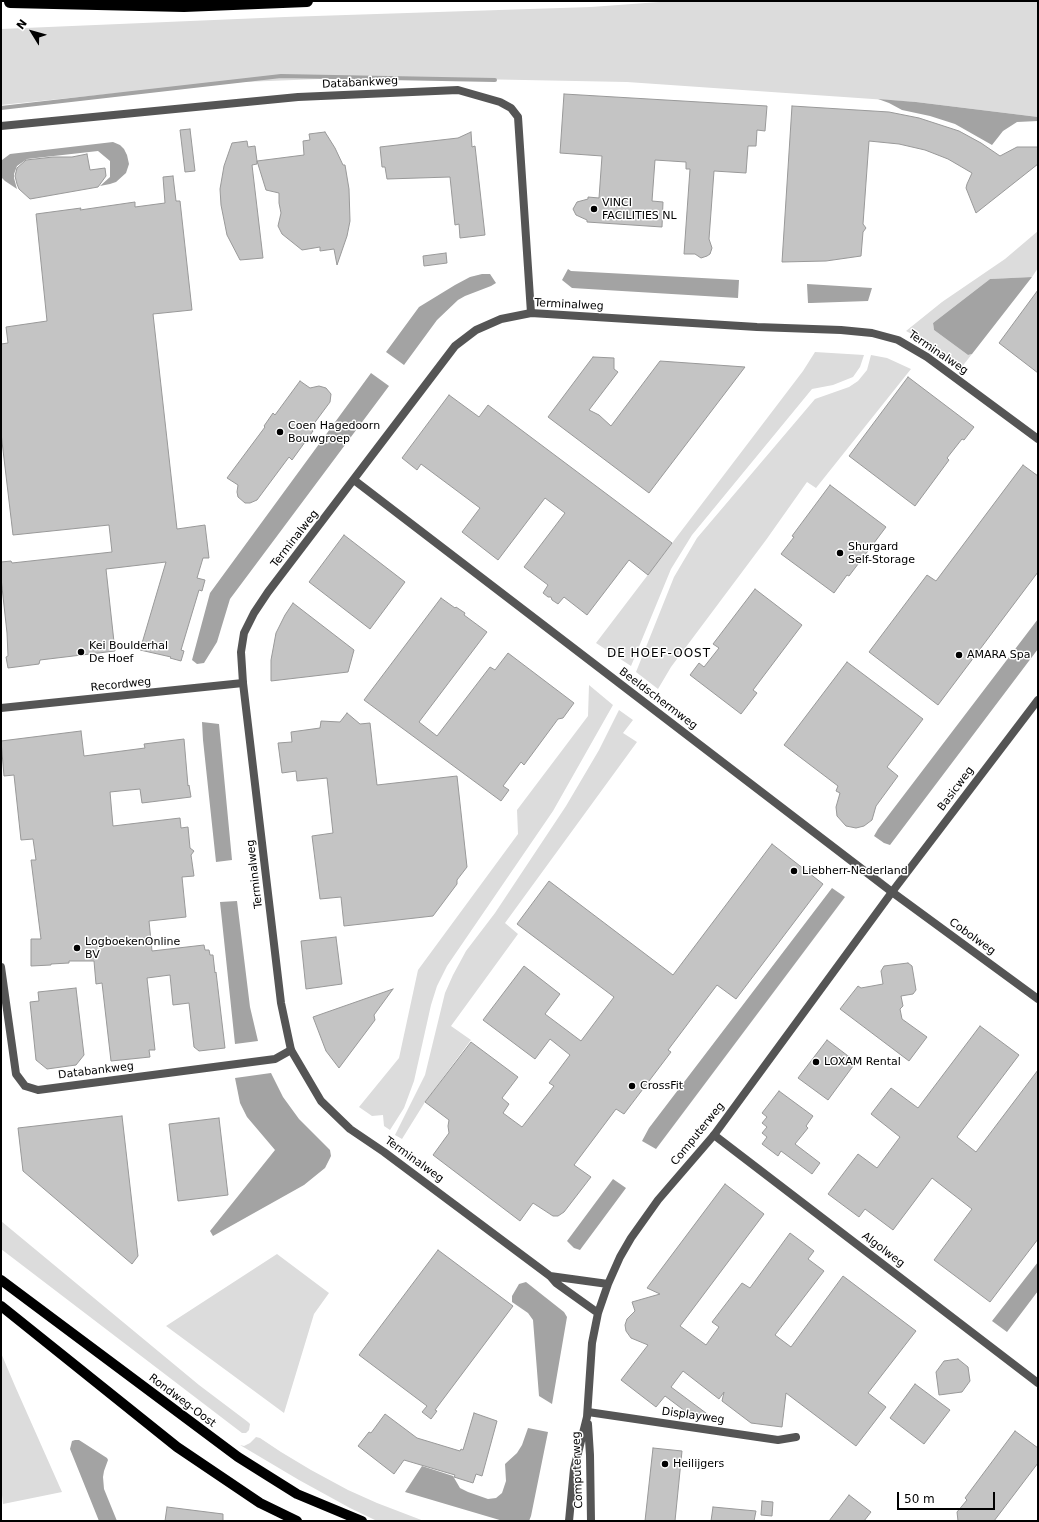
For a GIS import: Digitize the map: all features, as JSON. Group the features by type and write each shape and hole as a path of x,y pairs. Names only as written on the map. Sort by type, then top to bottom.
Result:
{"highway":[{"path":"10,2 184,6 307,1"}],"main road":[{"name":"Rondweg-Oost","path":"1,1280 238,1457 297,1494 362,1521"},
{"path":"1,1306 177,1447 260,1503 297,1521"}],"street":[{"name":"Databankweg","path":"1,126 298,97 458,90 500,102 511,108 518,117 531,313"},
{"name":"Terminalweg","path":"598,1313 556,1284 550,1276 390,1156 350,1129 321,1101 291,1050 281,1003 243,683 241,652 244,634 254,613 268,592 455,346 476,330 501,319 531,313 872,333 898,340 927,357 1038,439"},
{"name":"Beeldschermweg","path":"354,480 892,892"},
{"name":"Recordweg","path":"1,708 243,683"},
{"name":"Basicweg","path":"892,892 1038,700"},
{"name":"Cobolweg","path":"892,892 1038,999"},
{"name":"Computerweg","path":"591,1521 590,1454 587,1415 592,1344 598,1313 608,1284 631,1238 658,1200 714,1135 892,892"},
{"name":"Databankweg","path":"1,967 16,1074 25,1086 38,1090 274,1059 291,1050"},
{"name":"Algolweg","path":"714,1135 1038,1383"},
{"name":"Terminalweg","path":"550,1276 608,1284"},
{"name":"Computerweg","path":"569,1521 574,1469 587,1415"},
{"name":"Displayweg","path":"587,1415 778,1440 796,1437"}],"shaded area":[{"path":"673,1 1038,1 1038,117 916,102 627,82 370,77 218,83 1,105 1,29 285,17 591,7"},
{"path":"878,99 916,102 1038,117 1038,121 1017,122 1003,131 992,145 955,124 930,116 902,110"},
{"path":"113,142 120,145 124,149 129,164 126,173 116,182 110,184 100,186 110,177 110,161 98,151 27,159 17,166 14,174 17,189 2,178 2,160 10,154"},
{"path":"1038,231 1038,268 1032,277 990,279 933,323 934,330 968,355 972,354 961,368 923,340 906,331 942,302 1005,259"},
{"path":"568,269 571,271 739,280 738,298 572,288 562,280"},
{"path":"490,274 496,283 458,300 437,320 404,365 386,352 419,307 470,277"},
{"path":"1032,277 972,354 968,355 934,330 933,323 990,279"},
{"path":"807,284 872,288 868,301 808,303"},
{"path":"815,352 864,355 860,367 853,377 833,385 812,389 692,535 671,569 631,666 596,643 803,371"},
{"path":"871,355 887,358 911,369 816,488 807,482 766,540 671,667 658,689 636,672 674,577 697,538 815,399 849,387 858,381 867,370"},
{"path":"371,373 389,386 230,599 217,642 204,663 197,664 192,660 210,593"},
{"path":"1038,619 1038,649 890,845 874,836 878,829"},
{"path":"589,685 613,705 553,811 447,966 437,986 431,1005 414,1081 404,1108 390,1130 384,1126 383,1115 372,1116 359,1107 399,1058 418,970 518,834 517,810 588,716"},
{"path":"619,710 633,720 623,733 637,742 505,923 518,934 451,1026 471,1040 425,1102 402,1139 395,1135 425,1075 445,993 453,975 466,951 495,913 566,806 599,750"},
{"path":"202,722 219,724 232,860 216,862"},
{"path":"832,888 845,897 656,1149 642,1141 649,1128"},
{"path":"237,901 250,1007 258,1041 235,1044 220,902"},
{"path":"271,1073 283,1097 299,1119 330,1150 331,1156 325,1168 304,1185 213,1236 210,1231 275,1150 247,1117 240,1103 235,1078"},
{"path":"613,1179 626,1188 580,1250 574,1248 567,1241"},
{"path":"1,1221 199,1385 248,1422 250,1424 249,1430 246,1433 242,1433 1,1249"},
{"path":"277,1254 329,1293 314,1314 284,1413 166,1326"},
{"path":"1038,1262 1038,1291 1007,1332 992,1321"},
{"path":"526,1282 564,1312 567,1317 552,1404 539,1396 533,1320 528,1313 512,1302 512,1296 519,1284"},
{"path":"1,1353 62,1492 3,1504 1,1486"},
{"path":"528,1428 548,1432 529,1521 503,1521 405,1492 422,1466 453,1476 460,1488 468,1492 488,1499 496,1498 502,1493 506,1481 505,1464 517,1453 522,1445"},
{"path":"256,1437 348,1490 424,1521 377,1521 350,1508 240,1445 244,1446 250,1443"},
{"path":"79,1440 107,1458 108,1460 103,1477 104,1489 117,1521 99,1521 70,1449 72,1441"}],"building":[{"path":"564,94 767,106 765,131 757,130 756,146 748,146 746,173 714,171 709,239 712,248 710,254 701,258 695,254 684,254 690,169 686,169 686,162 655,160 652,201 663,202 662,227 587,222 587,220 576,215 573,209 577,202 588,199 588,197 599,198 602,156 560,153"},
{"path":"792,106 889,112 919,118 959,131 981,143 1000,156 1017,147 1038,147 1038,164 976,213 966,188 972,173 948,159 925,150 899,144 869,141 863,224 866,228 863,232 861,256 826,261 782,262"},
{"path":"190,129 195,171 185,172 180,130"},
{"path":"325,132 343,165 345,165 349,189 350,221 347,236 337,265 334,249 320,251 320,247 302,250 282,234 278,226 281,213 279,193 266,190 257,161 304,155 303,141 310,140 309,134"},
{"path":"471,132 472,147 475,146 485,235 460,238 459,224 455,225 450,177 387,179 385,167 382,167 380,147 458,138"},
{"path":"247,141 248,147 255,146 257,164 252,165 263,258 240,260 227,235 221,205 220,189 224,166 232,143"},
{"path":"87,154 90,170 105,168 106,176 98,187 30,199 19,189 15,176 17,168 26,160 53,157 72,157"},
{"path":"173,176 176,201 180,201 192,310 153,314 177,529 205,525 209,558 203,558 197,578 205,580 202,591 199,590 181,650 184,651 181,661 170,658 171,657 140,650 166,562 106,569 115,651 40,660 39,664 8,668 6,657 8,656 7,633 1,578 1,562 11,561 12,563 112,552 109,525 13,535 1,433 1,344 8,343 6,327 47,321 36,214 81,208 80,210 135,202 135,207 165,203 163,177"},
{"path":"446,253 447,263 424,266 423,256"},
{"path":"1038,290 1038,373 999,343"},
{"path":"593,357 614,358 614,369 618,372 589,410 599,415 611,426 660,361 745,367 649,493 548,417"},
{"path":"908,377 974,427 947,458 949,460 915,506 849,456"},
{"path":"300,381 310,388 319,386 326,388 331,394 330,402 310,429 313,431 292,460 289,457 257,500 250,503 245,503 238,497 238,485 227,478 265,427 264,426 273,413 275,415"},
{"path":"449,395 479,417 488,405 672,543 648,575 629,560 587,615 564,597 558,604 552,600 551,597 548,597 543,593 548,585 524,567 565,513 545,498 498,560 462,532 480,508 421,464 417,470 402,458"},
{"path":"1023,465 1038,476 1038,572 938,705 869,652 927,575 936,581"},
{"path":"830,485 886,527 849,576 847,575 834,593 781,554 794,537 792,536"},
{"path":"344,535 405,582 370,629 309,582"},
{"path":"755,589 802,625 753,690 757,693 741,714 690,675 699,663 704,667 719,648 713,644"},
{"path":"441,598 465,613 464,615 487,632 419,722 437,736 490,667 495,670 508,653 574,703 563,718 558,719 524,765 521,762 503,786 509,790 501,801 364,700"},
{"path":"293,603 354,650 348,672 271,681 271,660 276,633"},
{"path":"847,662 923,719 887,767 898,776 876,806 872,820 864,826 856,828 846,826 837,816 836,807 840,793 836,791 838,786 784,745"},
{"path":"347,713 360,724 370,723 377,785 457,776 467,867 457,880 457,884 433,916 344,926 341,897 320,899 312,836 333,833 327,778 297,781 296,771 282,773 278,743 292,742 291,732 320,728 321,721 340,722"},
{"path":"81,731 84,756 145,748 144,744 184,739 188,786 189,785 191,797 142,803 140,789 110,792 113,826 180,818 181,828 188,827 190,848 194,851 191,855 194,876 182,877 186,917 149,921 152,951 204,945 205,950 209,950 210,955 213,955 225,1048 199,1051 194,1047 189,1003 173,1005 170,975 147,978 155,1050 149,1050 150,1057 111,1061 102,983 96,984 94,961 69,961 69,963 31,966 31,939 41,939 31,860 36,860 33,839 21,840 14,775 4,776 1,741"},
{"path":"772,844 823,884 736,999 717,985 668,1050 671,1052 624,1114 616,1109 574,1165 591,1177 564,1212 558,1216 553,1216 533,1203 520,1221 433,1155 449,1133 449,1120 425,1102 471,1042 518,1077 502,1098 509,1104 503,1113 522,1127 554,1086 549,1083 570,1055 550,1039 535,1059 483,1020 524,966 560,994 545,1014 581,1041 614,997 517,924 549,881 673,975"},
{"path":"336,937 342,984 306,989 301,941"},
{"path":"908,963 912,966 916,990 913,994 901,996 903,1006 900,1009 902,1019 927,1037 909,1061 840,1009 858,986 861,988 883,984 881,971 884,966"},
{"path":"76,988 84,1055 76,1065 47,1069 36,1060 30,1002 39,1001 38,992"},
{"path":"393,989 374,1015 375,1020 339,1068 326,1051 313,1017"},
{"path":"980,1026 1019,1055 957,1137 976,1152 1038,1070 1038,1239 990,1302 934,1260 972,1209 932,1178 893,1230 865,1209 859,1217 828,1194 858,1154 877,1168 900,1137 871,1114 891,1088 918,1108"},
{"path":"827,1040 856,1062 828,1100 798,1078"},
{"path":"779,1091 813,1116 806,1126 808,1128 795,1144 820,1163 812,1174 781,1151 778,1156 762,1144 767,1137 762,1133 767,1127 762,1123 767,1117 762,1113"},
{"path":"122,1116 138,1256 132,1264 23,1171 18,1128"},
{"path":"219,1118 228,1195 178,1201 169,1124"},
{"path":"725,1184 764,1214 680,1326 706,1345 719,1327 712,1322 742,1283 750,1288 790,1233 814,1251 808,1259 824,1271 775,1335 791,1347 843,1276 916,1331 868,1393 886,1407 856,1446 786,1393 782,1427 751,1423 722,1401 724,1392 719,1399 683,1371 671,1387 714,1419 693,1417 665,1396 656,1407 621,1380 648,1345 631,1338 626,1331 625,1325 627,1319 635,1311 632,1302 660,1294 647,1288"},
{"path":"438,1250 513,1306 435,1410 437,1411 431,1419 422,1412 427,1406 359,1355"},
{"path":"958,1359 968,1367 970,1381 962,1392 939,1395 936,1372 944,1361"},
{"path":"915,1384 950,1410 924,1444 890,1418"},
{"path":"474,1413 497,1421 482,1476 476,1474 473,1483 454,1477 455,1475 404,1460 394,1474 358,1446 369,1432 371,1433 385,1414 417,1438 460,1451 461,1449 463,1450"},
{"path":"1015,1431 1038,1448 1038,1463 994,1521 958,1521 957,1512 967,1500 965,1498"},
{"path":"653,1448 682,1451 675,1521 645,1521"},
{"path":"849,1495 871,1512 864,1521 829,1521"},
{"path":"762,1501 773,1502 772,1516 761,1515"},
{"path":"167,1507 223,1514 223,1521 165,1521"},
{"path":"713,1507 756,1511 754,1521 711,1521"}],"waterway":[{"path":"1,108 281,76 495,80"}],"place":[{"name":"VINCI FACILITIES NL","path":"594,209"},
{"name":"Coen Hagedoorn Bouwgroep","path":"280,432"},
{"name":"Shurgard Self-Storage","path":"840,553"},
{"name":"Kei Boulderhal De Hoef","path":"81,652"},
{"name":"AMARA Spa","path":"959,655"},
{"name":"Liebherr-Nederland","path":"794,871"},
{"name":"LogboekenOnline BV","path":"77,948"},
{"name":"LOXAM Rental","path":"816,1062"},
{"name":"CrossFit","path":"632,1086"},
{"name":"Heilijgers","path":"665,1464"}],"district":[{"name":"DE HOEF-OOST","path":"659,654"}]}
